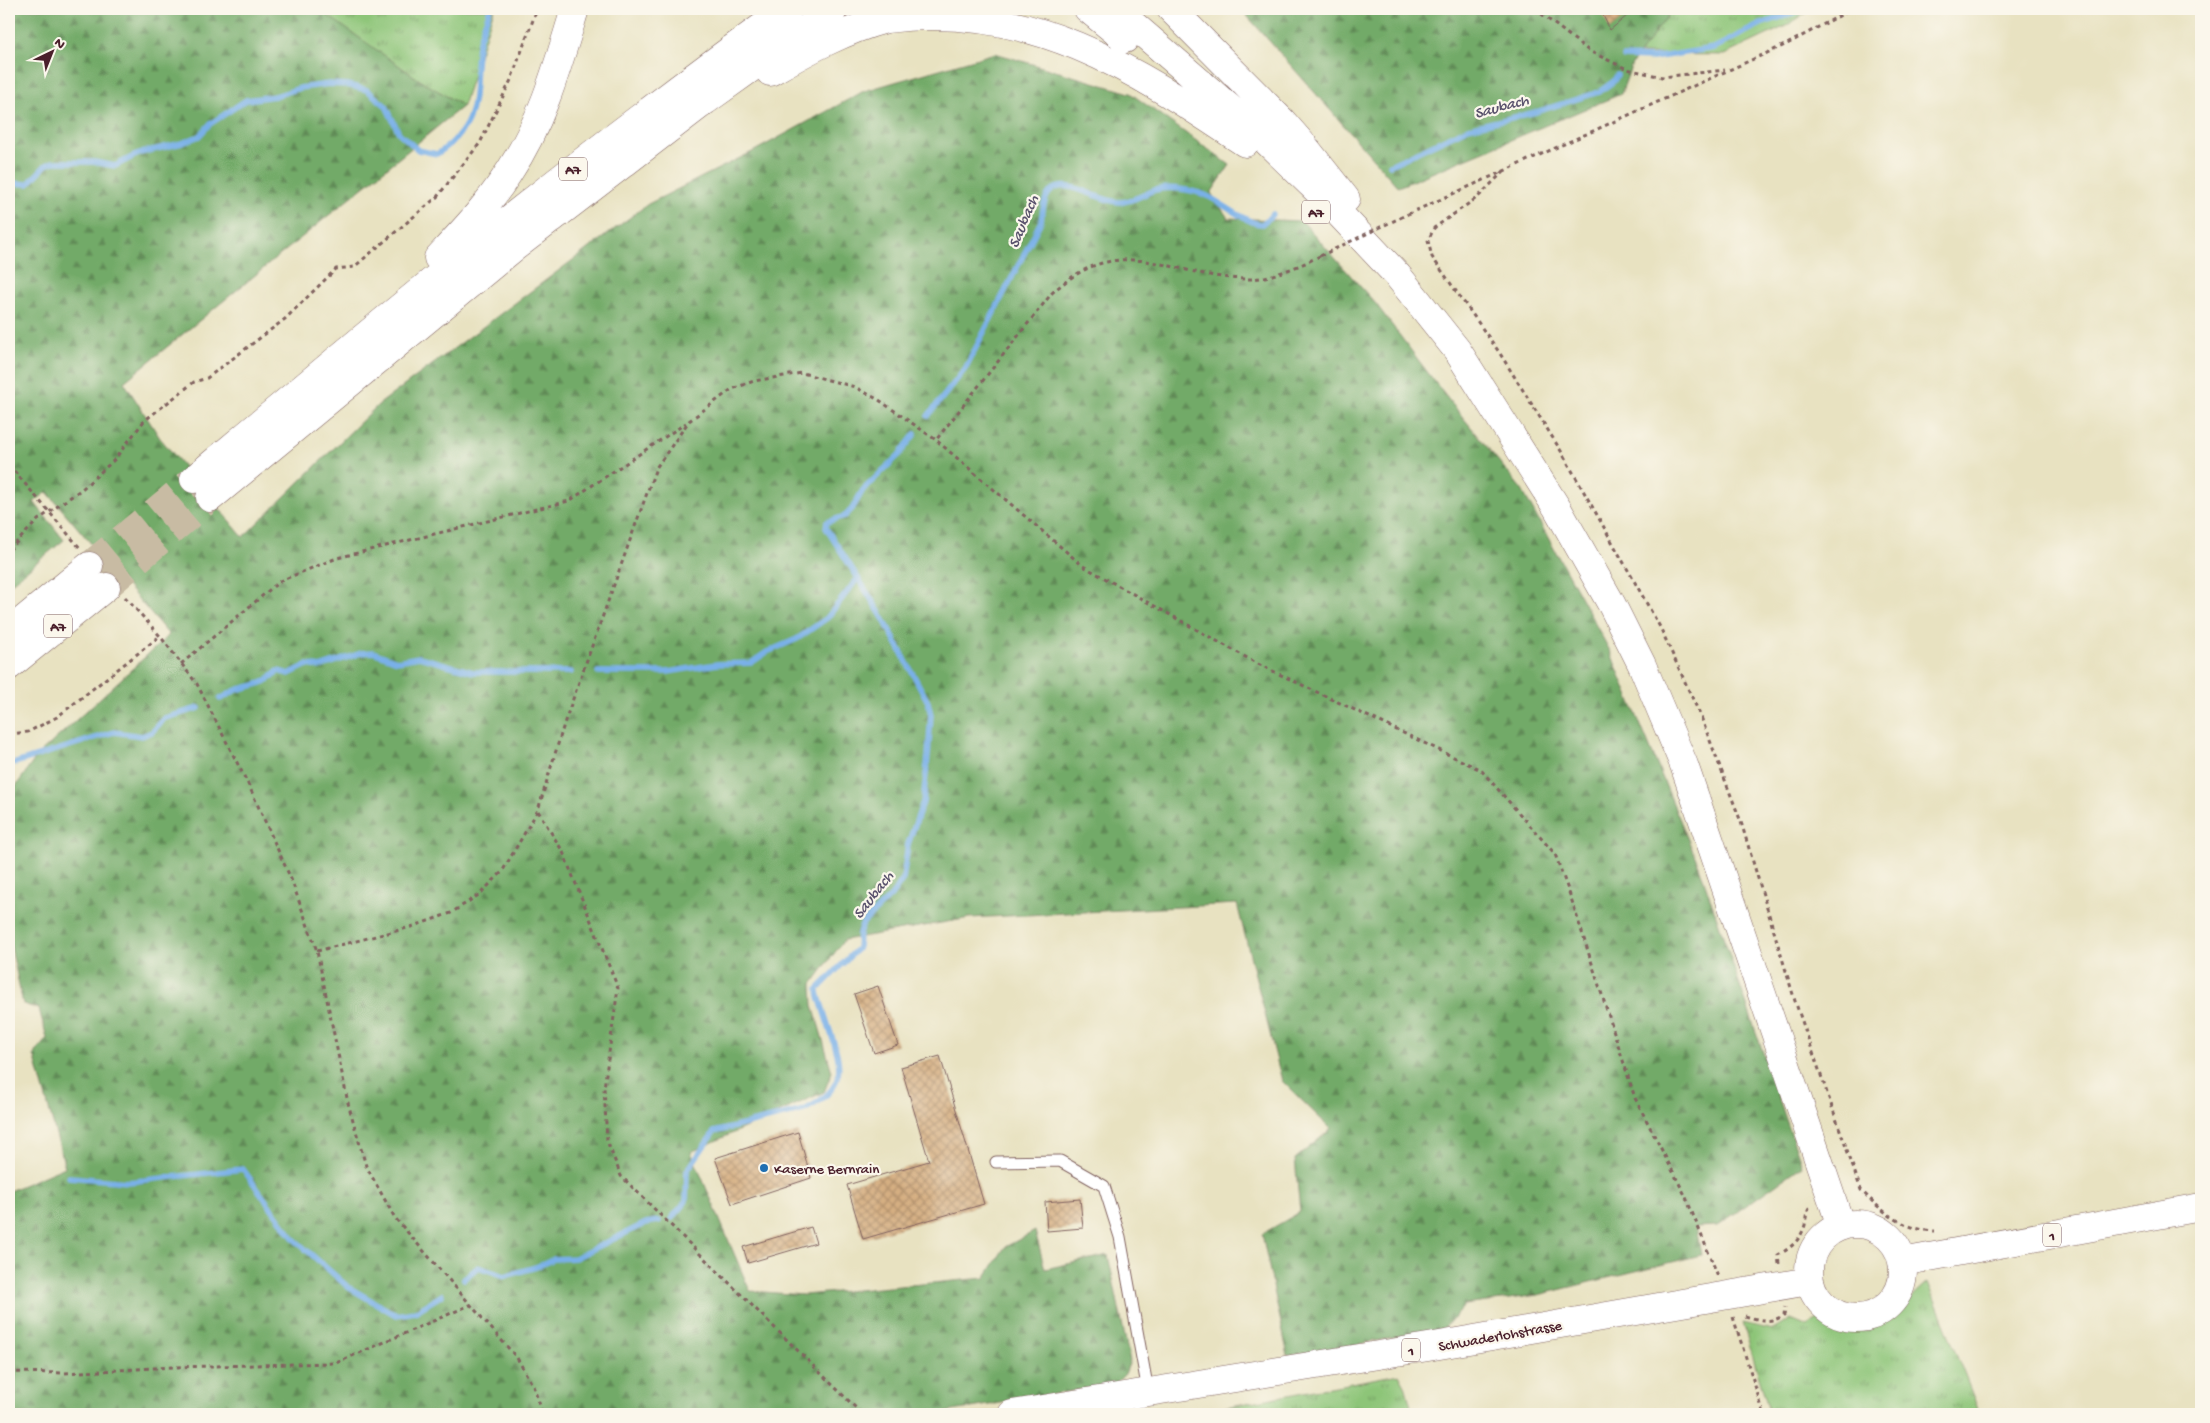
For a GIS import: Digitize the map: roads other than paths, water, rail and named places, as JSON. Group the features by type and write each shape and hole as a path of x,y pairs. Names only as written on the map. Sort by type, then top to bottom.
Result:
{"main road":[{"name":"A7","path":"575,9 548,94 537,122 510,172 480,212 364,336 202,488 666,131 834,9"},
{"name":"A7","path":"364,336 569,172 703,70 788,9"},
{"name":"A7","path":"1088,9 1168,75 1245,143 1328,224 1368,266 1516,443"},
{"name":"A7","path":"1115,9 1236,112 1283,156 1372,246 1437,323"},
{"name":"A7","path":"1171,9 1259,96 1304,146 1359,216 1437,323 1516,443"},
{"name":"A7","path":"666,131 790,60 858,28 887,19 928,12 972,12 1015,17 1038,23 1081,40 1144,75 1245,143"},
{"path":"1516,443 1557,508 1612,605 1664,718 1703,816 1841,1226"},
{"name":"A7","path":"9,632 85,557"},
{"name":"A7","path":"9,666 113,590"},
{"name":"1","path":"1902,1262 2201,1206"},
{"path":"1857,1224 1872,1227 1886,1235 1896,1247 1902,1262 1903,1275 1900,1288 1894,1300 1884,1310 1873,1316 1857,1319 1841,1316 1826,1309 1816,1296 1809,1281 1810,1261 1818,1242 1829,1232 1841,1226 1857,1224"},
{"name":"Schwaderlohstrasse","path":"1012,1414 1428,1347 1809,1281"}],"lane":[{"path":"996,1162 1060,1161 1104,1186 1120,1237 1148,1391"}],"waterway":[{"path":"9,183 28,184 46,165 53,162 94,162 115,166 140,153 182,143 199,136 210,124 246,100 275,96 300,88 329,84 347,85 367,90 386,106 399,133 418,150 437,154 462,131 469,118 474,92 478,46 490,9"},
{"name":"Saubach","path":"1624,57 1653,58 1714,48 1761,24 1805,9"},
{"name":"Saubach","path":"1390,165 1468,128 1536,112 1599,92 1614,81 1617,75"},
{"name":"Saubach","path":"928,416 965,369 1041,221 1045,202 1052,190 1070,187 1104,199 1124,202 1155,190 1167,188 1180,189 1205,195 1256,223 1262,224 1273,214"},
{"name":"Saubach","path":"598,672 668,672 717,664 751,663 767,652 797,639 827,618 858,578 826,528 827,522 845,516 852,509 863,490 899,455 915,434"},
{"name":"Saubach","path":"672,1218 686,1201 687,1171 714,1132 804,1110 821,1100 831,1090 837,1079 839,1068 834,1042 819,998 818,989 858,948 859,933 863,923 891,896 903,879 908,844 923,802 931,715 928,702 883,618 858,578"},
{"path":"220,699 234,691 262,683 278,671 289,674 307,665 320,667 361,653 373,652 397,661 419,657 473,672 571,672"},
{"path":"9,765 114,732 142,736 152,732 165,718 199,708"},
{"path":"69,1177 128,1182 243,1169 294,1239 348,1287 396,1315 415,1312 442,1295"},
{"path":"464,1279 478,1267 505,1276 536,1267 554,1259 575,1258 646,1223 659,1221"}],"tunnel":[{"path":"89,566 194,479"},
{"path":"106,587 210,498"}],"place":[{"name":"Kaserne Bernrain","path":"764,1168"}]}
